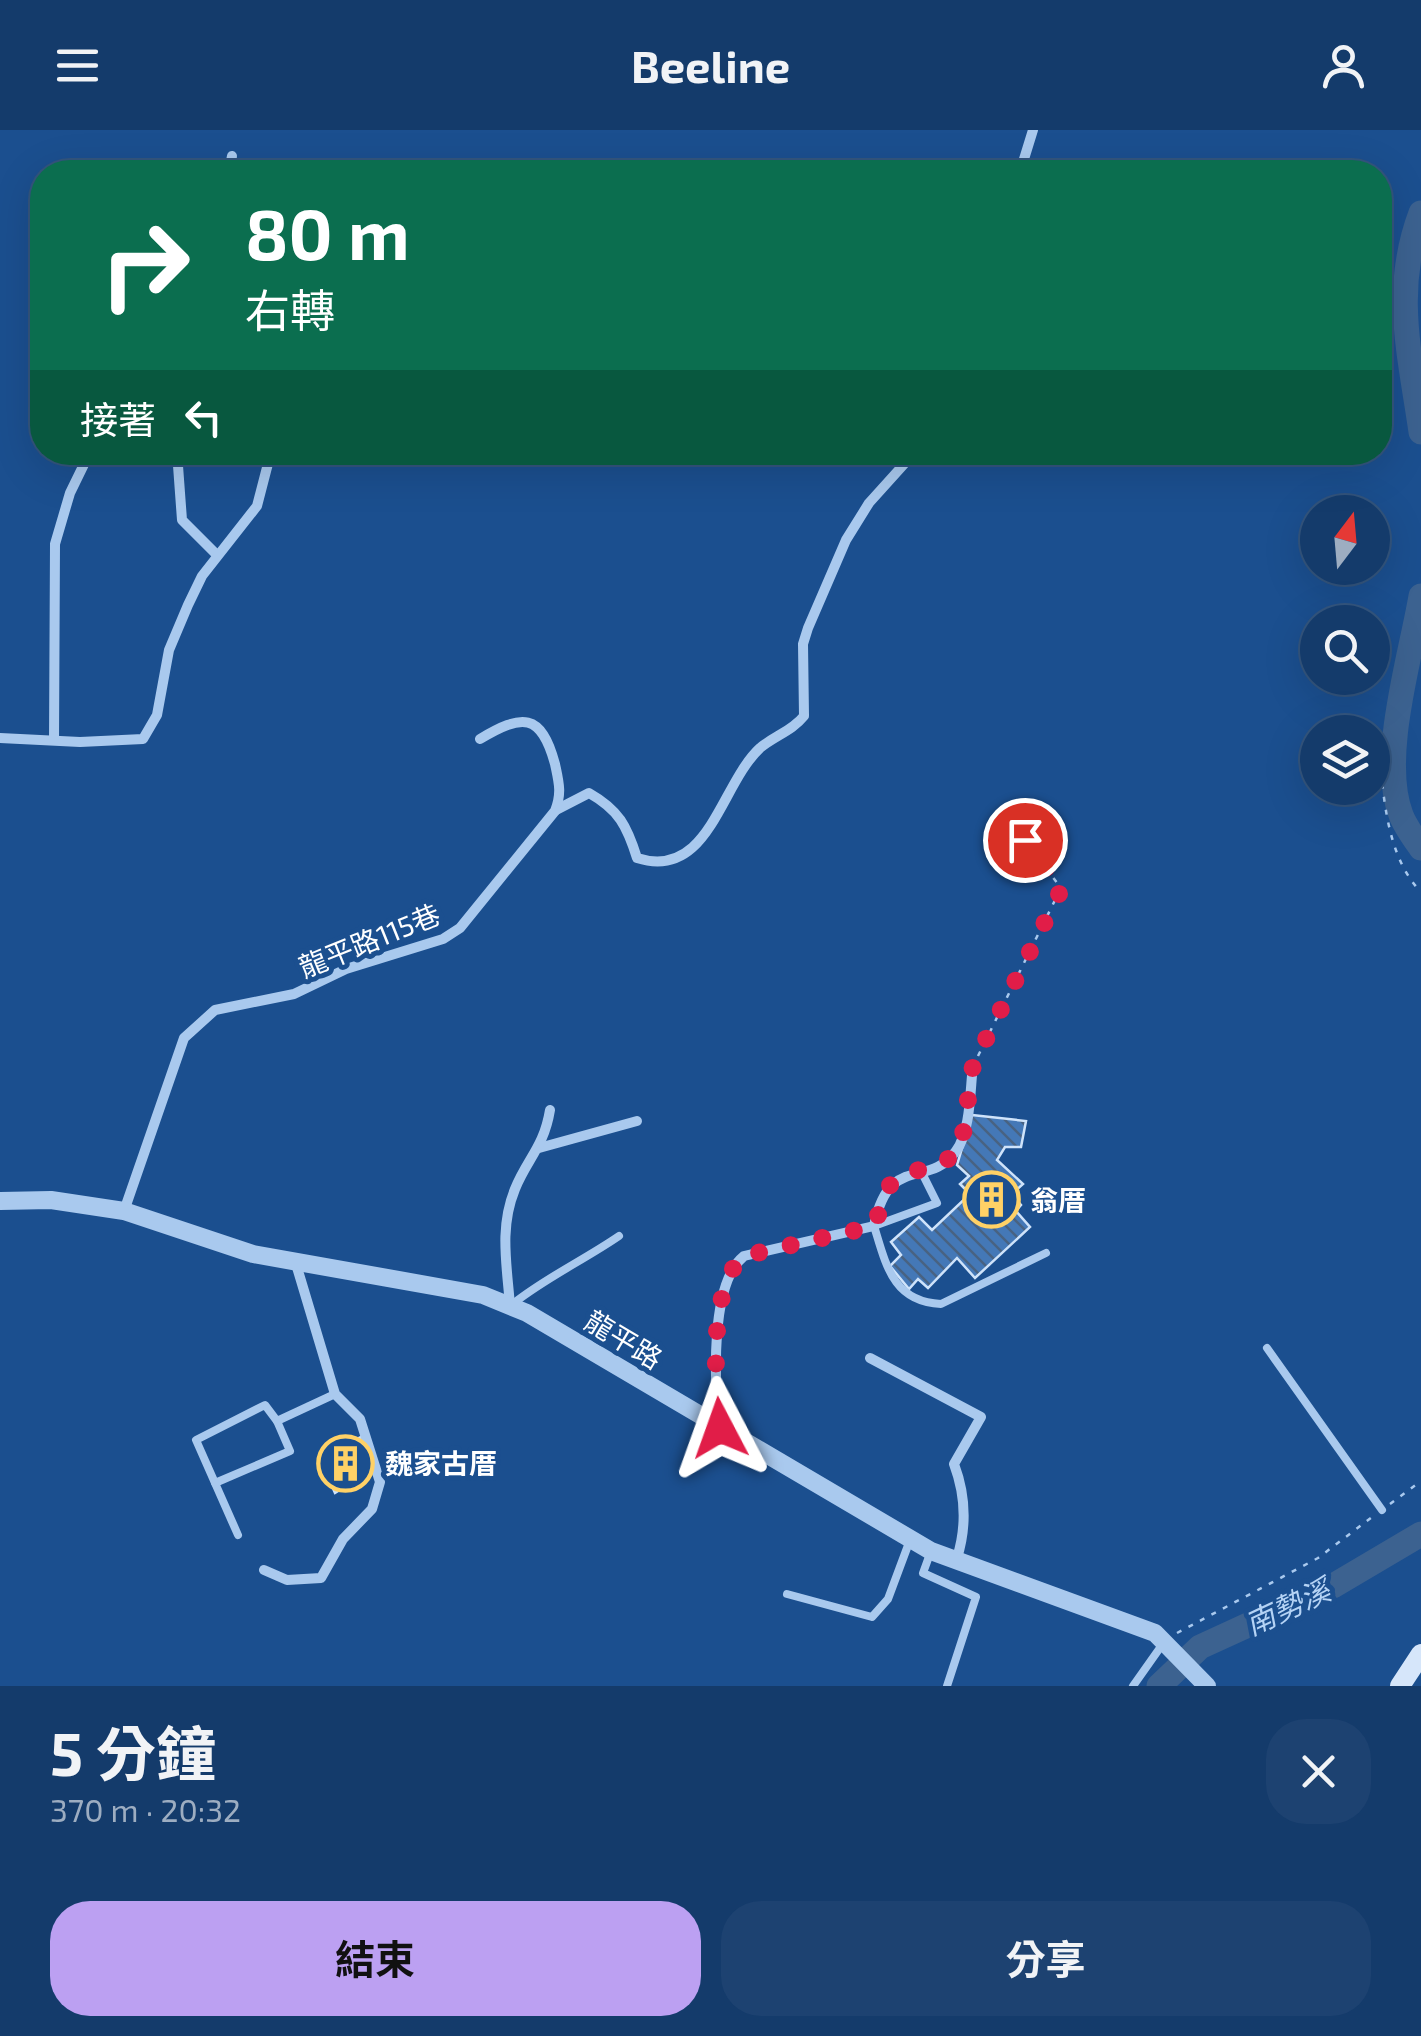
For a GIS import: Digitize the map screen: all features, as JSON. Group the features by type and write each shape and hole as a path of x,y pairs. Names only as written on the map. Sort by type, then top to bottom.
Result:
{"main road":[{"path":"1400,1686 1421,1654"}],"street":[{"path":"1024,160 1033,130"},
{"path":"231,160 232,156"},
{"path":"54,740 55,544 70,494 84,465"},
{"path":"178,465 182,520 217,555"},
{"path":"0,738 143,739 157,715 169,650 202,576 257,506 267,465"},
{"path":"555,811 589,794 613,806 626,825 638,858 652,863 680,859 697,846 738,776 762,747 786,734 804,716 803,644 808,628 846,540 869,503 904,465"},
{"path":"480,738 508,722 530,722 545,732 562,793 555,811"},
{"name":"龍平路115巷","path":"124,1211 184,1038 215,1010 294,994 346,969 444,939 460,928 555,811"},
{"path":"720,1428 716,1392 720,1311 731,1266 744,1256 874,1226 889,1186 904,1174 922,1171 955,1154 962,1141 973,1065"},
{"path":"510,1306 502,1241 512,1194 538,1148 550,1110"},
{"path":"538,1148 636,1121"},
{"name":"龍平路","path":"0,1201 50,1200 124,1211 296,1264 482,1295 510,1306 931,1551 1123,1618 1170,1646"},
{"path":"264,1570 287,1580 321,1578 343,1540 372,1509 380,1482 364,1428 335,1394 296,1264"},
{"path":"870,1358 981,1417 954,1464 964,1490 964,1537 957,1558"},
{"path":"1170,1646 1202,1682"}],"lane":[{"path":"922,1171 937,1204 874,1226 902,1293 929,1304 957,1298 1046,1253"},
{"path":"510,1306 548,1276 619,1236"},
{"path":"1267,1348 1382,1510"},
{"path":"278,1422 335,1394"},
{"path":"215,1483 290,1451 278,1422 265,1404 196,1440 215,1483 238,1535"},
{"path":"786,1594 872,1617 888,1599 910,1540"},
{"path":"931,1551 924,1574 976,1597 947,1686"},
{"path":"1133,1686 1170,1646"}],"path":[{"path":"1384,805 1409,879 1421,892"},
{"path":"973,1065 1062,888 1025,840 1031,826"},
{"path":"1170,1646 1191,1622 1318,1558 1421,1481"}],"building":[{"name":"翁厝","path":"972,1115 1026,1121 1021,1147 1005,1147 997,1160 1023,1184 1012,1194 1021,1205 1016,1211 1030,1227 975,1278 957,1258 928,1288 918,1279 909,1289 890,1266 901,1255 891,1242 919,1217 932,1230 970,1194 960,1184 969,1176 957,1165"},
{"name":"魏家古厝","path":"361,1437 373,1469 335,1493 319,1457"}],"waterway":[{"name":"南勢溪","path":"1421,213 1412,241 1405,296 1421,432"},
{"name":"南勢溪","path":"1421,596 1399,706 1393,765 1401,815 1421,848"},
{"name":"南勢溪","path":"1159,1686 1200,1647 1333,1586 1421,1534"}],"place":[{"name":"翁厝","path":"991,1200"},
{"name":"魏家古厝","path":"346,1463"}],"route":[{"path":"720,1428 716,1392 720,1311 731,1266 744,1256 874,1226 889,1186 904,1174 941,1164 955,1154 962,1141 973,1065 1062,888 1025,840"}]}
